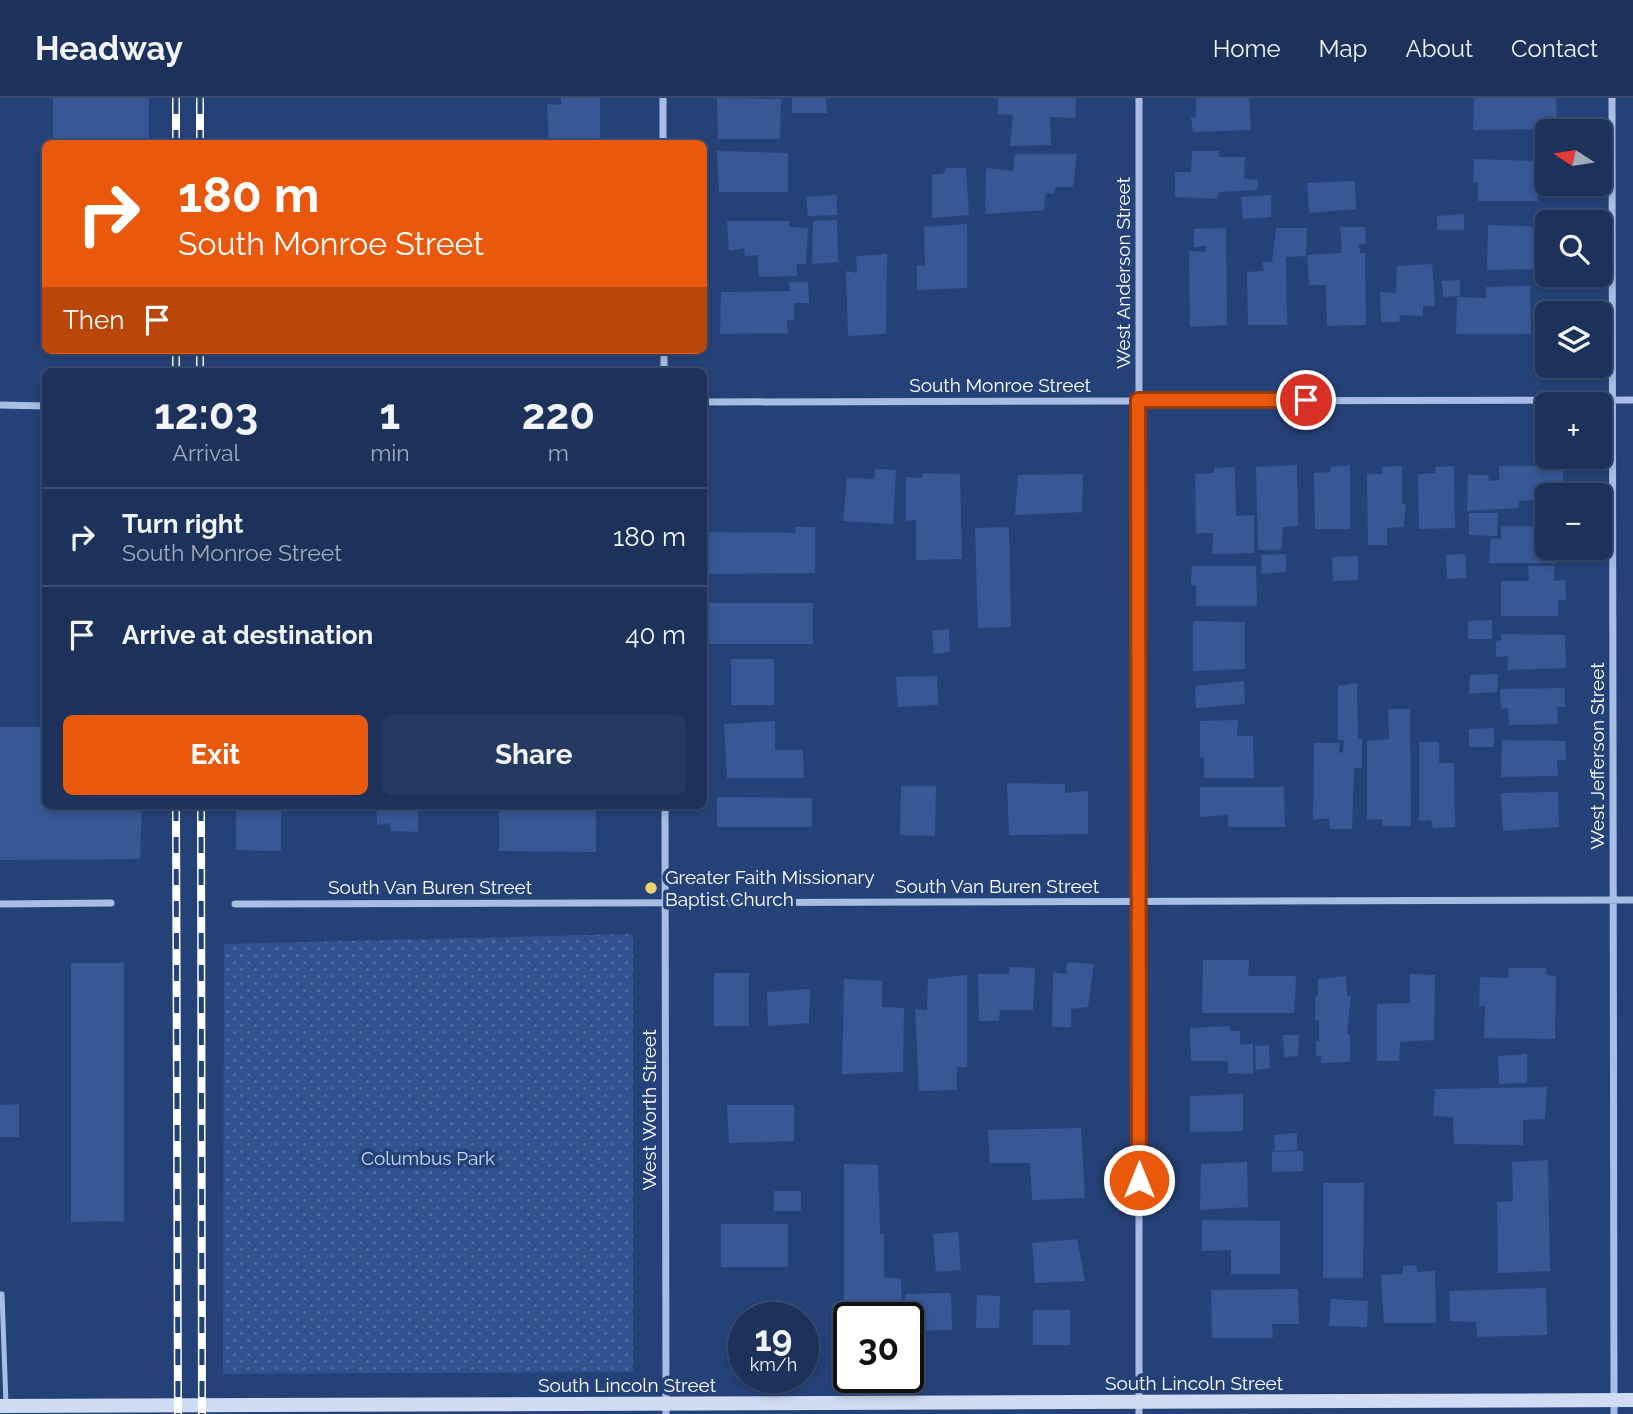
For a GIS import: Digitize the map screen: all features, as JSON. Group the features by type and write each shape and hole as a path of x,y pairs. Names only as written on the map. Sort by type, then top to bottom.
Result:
{"street":[{"path":"663,98 663,140"},
{"name":"West Anderson Street","path":"1139,98 1139,1408"},
{"name":"West Jefferson Street","path":"1612,98 1614,1407"},
{"name":"South Monroe Street","path":"707,402 1633,400"},
{"path":"0,405 42,406"},
{"name":"West Worth Street","path":"664,809 666,1409"},
{"name":"South Van Buren Street","path":"235,904 1633,900"},
{"path":"0,904 111,903"},
{"name":"South Lincoln Street","path":"3,1406 666,1409 1614,1407 1633,1400"}],"lane":[{"path":"0,1294 3,1406"}],"green space":[{"name":"Columbus Park","path":"633,934 633,1372 223,1374 224,944"}],"building":[{"path":"53,98 149,98 149,140 53,140"},
{"path":"561,98 600,98 600,140 549,140 547,104 561,105"},
{"path":"717,98 781,99 780,139 718,139"},
{"path":"792,98 826,98 827,113 792,113"},
{"path":"998,98 1076,98 1075,118 1050,117 1051,145 1010,146 1013,115 998,114"},
{"path":"1196,98 1249,98 1251,130 1193,132 1191,117 1196,117"},
{"path":"1474,98 1556,98 1557,119 1535,119 1535,129 1473,130"},
{"path":"717,151 788,153 788,192 719,192"},
{"path":"1192,151 1219,151 1219,157 1245,157 1244,179 1258,180 1257,190 1219,192 1217,199 1175,197 1175,172 1191,172"},
{"path":"1015,154 1077,154 1073,187 1056,187 1054,194 1046,193 1044,210 985,214 986,168 1013,171"},
{"path":"1474,159 1535,161 1535,196 1538,196 1538,201 1478,201 1478,182 1473,183"},
{"path":"945,168 966,168 969,215 932,218 932,175 945,173"},
{"path":"1355,181 1356,209 1309,213 1307,183"},
{"path":"837,195 837,215 808,216 806,197"},
{"path":"1271,195 1271,217 1243,219 1241,197"},
{"path":"1464,214 1464,230 1437,230 1437,216"},
{"path":"837,220 838,262 812,264 813,221"},
{"path":"727,221 789,221 789,227 808,228 806,264 797,264 797,276 759,277 758,255 745,256 744,248 729,251"},
{"path":"967,224 967,288 917,290 917,265 925,266 924,227"},
{"path":"1488,225 1535,227 1535,269 1487,270"},
{"path":"1340,227 1365,227 1366,244 1359,244 1360,253 1365,253 1366,325 1327,326 1326,285 1309,285 1307,255 1342,253"},
{"path":"1226,228 1227,325 1190,327 1189,251 1206,252 1206,246 1194,247 1194,229"},
{"path":"1276,228 1307,228 1306,256 1286,257 1287,325 1248,325 1247,272 1264,271 1262,262 1272,262"},
{"path":"887,254 886,334 848,336 846,271 857,273 856,256"},
{"path":"1432,264 1435,306 1423,306 1423,316 1400,315 1399,322 1381,322 1380,292 1396,293 1397,266"},
{"path":"1460,280 1460,296 1443,297 1442,281"},
{"path":"789,282 808,282 809,303 794,303 794,320 787,320 788,333 720,334 721,292 790,291"},
{"path":"1530,286 1531,334 1456,334 1457,297 1486,298 1486,287"},
{"path":"1297,465 1298,526 1283,527 1281,550 1258,550 1256,467"},
{"path":"1350,465 1350,529 1315,529 1314,473 1331,472 1330,467"},
{"path":"1402,466 1402,504 1406,504 1404,527 1387,528 1387,545 1368,545 1367,474 1383,474 1382,467"},
{"path":"1454,466 1455,528 1419,529 1418,474 1436,473 1435,467"},
{"path":"1499,466 1563,469 1563,483 1535,483 1535,500 1519,501 1518,508 1467,511 1468,475 1488,475 1489,481 1499,480"},
{"path":"1235,467 1236,516 1254,515 1254,553 1212,554 1213,533 1196,533 1195,474 1214,473 1214,468"},
{"path":"875,469 896,470 893,524 843,521 847,478 874,479"},
{"path":"923,473 960,474 962,559 916,560 916,520 906,521 906,477 922,478"},
{"path":"1083,474 1082,512 1015,515 1018,475"},
{"path":"1469,513 1498,513 1497,536 1469,535"},
{"path":"1501,526 1535,527 1535,560 1556,560 1556,563 1489,563 1491,538 1501,539"},
{"path":"795,527 815,527 815,573 707,574 707,532 796,533"},
{"path":"1009,527 1011,627 978,628 975,528"},
{"path":"1286,554 1286,572 1262,574 1261,555"},
{"path":"1465,554 1466,578 1447,579 1446,555"},
{"path":"1358,556 1358,580 1333,581 1332,557"},
{"path":"1192,566 1256,566 1257,606 1196,606 1196,586 1191,585"},
{"path":"1528,566 1554,566 1554,581 1565,580 1566,600 1558,600 1558,616 1501,616 1501,581 1529,581"},
{"path":"707,603 813,603 813,644 707,644"},
{"path":"1492,620 1492,639 1468,639 1468,621"},
{"path":"1193,621 1245,622 1245,669 1193,671"},
{"path":"949,629 950,652 934,654 932,631"},
{"path":"1501,634 1565,635 1566,668 1507,670 1508,656 1496,657 1496,641 1501,640"},
{"path":"731,659 774,659 774,705 731,705"},
{"path":"1498,674 1497,692 1469,694 1470,675"},
{"path":"937,676 938,705 898,707 896,677"},
{"path":"1244,681 1245,704 1196,708 1195,686"},
{"path":"1357,683 1358,739 1362,739 1362,768 1354,768 1352,829 1330,829 1329,818 1313,820 1314,743 1340,743 1339,753 1343,752 1344,740 1338,740 1338,686"},
{"path":"1565,688 1565,707 1557,707 1558,724 1509,725 1508,708 1501,709 1500,689"},
{"path":"1388,709 1410,709 1411,826 1383,826 1382,819 1367,820 1367,741 1389,739"},
{"path":"1238,720 1237,736 1253,736 1254,778 1204,778 1204,757 1200,757 1200,721"},
{"path":"775,721 775,750 803,750 804,778 727,778 724,724"},
{"path":"0,727 42,727 42,809 142,809 140,859 0,860"},
{"path":"1494,728 1494,747 1469,747 1469,729"},
{"path":"1502,740 1565,741 1566,760 1557,760 1558,776 1501,777"},
{"path":"1419,742 1439,742 1439,763 1454,763 1455,827 1433,828 1431,820 1419,821"},
{"path":"1007,783 1065,784 1065,793 1088,791 1088,834 1009,835"},
{"path":"901,786 936,786 935,836 900,835"},
{"path":"1200,787 1284,787 1285,827 1228,827 1228,815 1200,817"},
{"path":"1558,792 1559,827 1503,831 1501,793"},
{"path":"717,797 812,798 812,827 717,827"},
{"path":"236,809 281,809 281,851 236,850"},
{"path":"376,809 418,809 418,832 391,831 390,823 377,825"},
{"path":"499,809 596,809 596,852 499,851"},
{"path":"1203,960 1249,960 1248,976 1296,976 1294,1013 1202,1013"},
{"path":"1067,962 1094,964 1088,1007 1071,1009 1071,1027 1052,1027 1053,972 1066,974"},
{"path":"71,963 124,963 124,1221 71,1222"},
{"path":"1010,967 1035,968 1033,1010 1000,1010 999,1021 979,1021 978,974 1009,974"},
{"path":"1509,968 1546,968 1547,975 1556,976 1555,1039 1484,1038 1485,1006 1479,1006 1480,977 1508,978"},
{"path":"714,973 749,973 749,1026 714,1026"},
{"path":"1410,974 1435,975 1434,1040 1400,1042 1399,1061 1377,1061 1377,1004 1410,1003"},
{"path":"967,975 967,1067 957,1067 957,1090 919,1091 915,1009 927,1010 928,979"},
{"path":"1346,976 1347,997 1351,996 1347,1034 1350,1035 1350,1062 1321,1063 1321,1056 1316,1056 1316,1041 1319,1041 1319,1020 1315,1021 1318,979"},
{"path":"844,979 882,981 882,1007 904,1008 903,1072 842,1074"},
{"path":"810,989 809,1023 768,1026 767,992"},
{"path":"1230,1026 1230,1031 1240,1031 1240,1045 1253,1044 1253,1074 1228,1073 1228,1061 1191,1061 1190,1028"},
{"path":"1283,1035 1299,1035 1298,1056 1284,1057"},
{"path":"1269,1045 1270,1068 1256,1070 1255,1046"},
{"path":"1527,1054 1527,1083 1499,1084 1498,1056"},
{"path":"1547,1087 1545,1119 1523,1120 1523,1145 1454,1144 1453,1117 1433,1116 1435,1089"},
{"path":"1243,1094 1243,1131 1190,1132 1190,1096"},
{"path":"19,1104 19,1137 0,1137 0,1105"},
{"path":"727,1105 794,1105 794,1141 729,1143"},
{"path":"1081,1128 1085,1198 1032,1200 1030,1163 990,1163 988,1130"},
{"path":"1297,1133 1297,1150 1275,1151 1274,1135"},
{"path":"1303,1151 1303,1171 1272,1172 1272,1152"},
{"path":"1548,1160 1550,1271 1498,1273 1497,1202 1513,1201 1512,1162"},
{"path":"1247,1162 1248,1207 1200,1210 1201,1164"},
{"path":"844,1164 878,1165 880,1234 884,1234 884,1277 901,1279 902,1302 844,1302"},
{"path":"1323,1183 1364,1183 1363,1278 1323,1278"},
{"path":"774,1191 801,1191 801,1211 774,1211"},
{"path":"1202,1220 1280,1221 1280,1274 1231,1274 1231,1250 1202,1251"},
{"path":"721,1224 788,1224 788,1267 721,1267"},
{"path":"958,1232 961,1270 936,1272 933,1234"},
{"path":"1077,1239 1085,1281 1035,1283 1032,1243"},
{"path":"1416,1265 1417,1272 1435,1271 1436,1323 1384,1323 1381,1275 1403,1274 1403,1266"},
{"path":"1546,1288 1547,1335 1477,1337 1476,1322 1450,1321 1449,1291"},
{"path":"1298,1289 1299,1324 1272,1324 1273,1338 1212,1338 1211,1290"},
{"path":"951,1293 952,1330 924,1331 924,1302 906,1302 905,1294"},
{"path":"977,1295 1000,1296 999,1328 976,1328"},
{"path":"1331,1299 1368,1301 1367,1327 1329,1326"},
{"path":"1033,1310 1070,1310 1070,1345 1033,1345"}],"railway":[{"path":"176,98 176,140"},
{"path":"200,98 200,140"},
{"path":"176,354 176,368"},
{"path":"200,354 200,368"},
{"path":"176,809 178,1414"},
{"path":"201,809 202,1414"}],"place":[{"name":"Greater Faith Missionary Baptist Church","path":"651,888"}],"route":[{"path":"1139,1180 1138,400 1306,400"}]}
